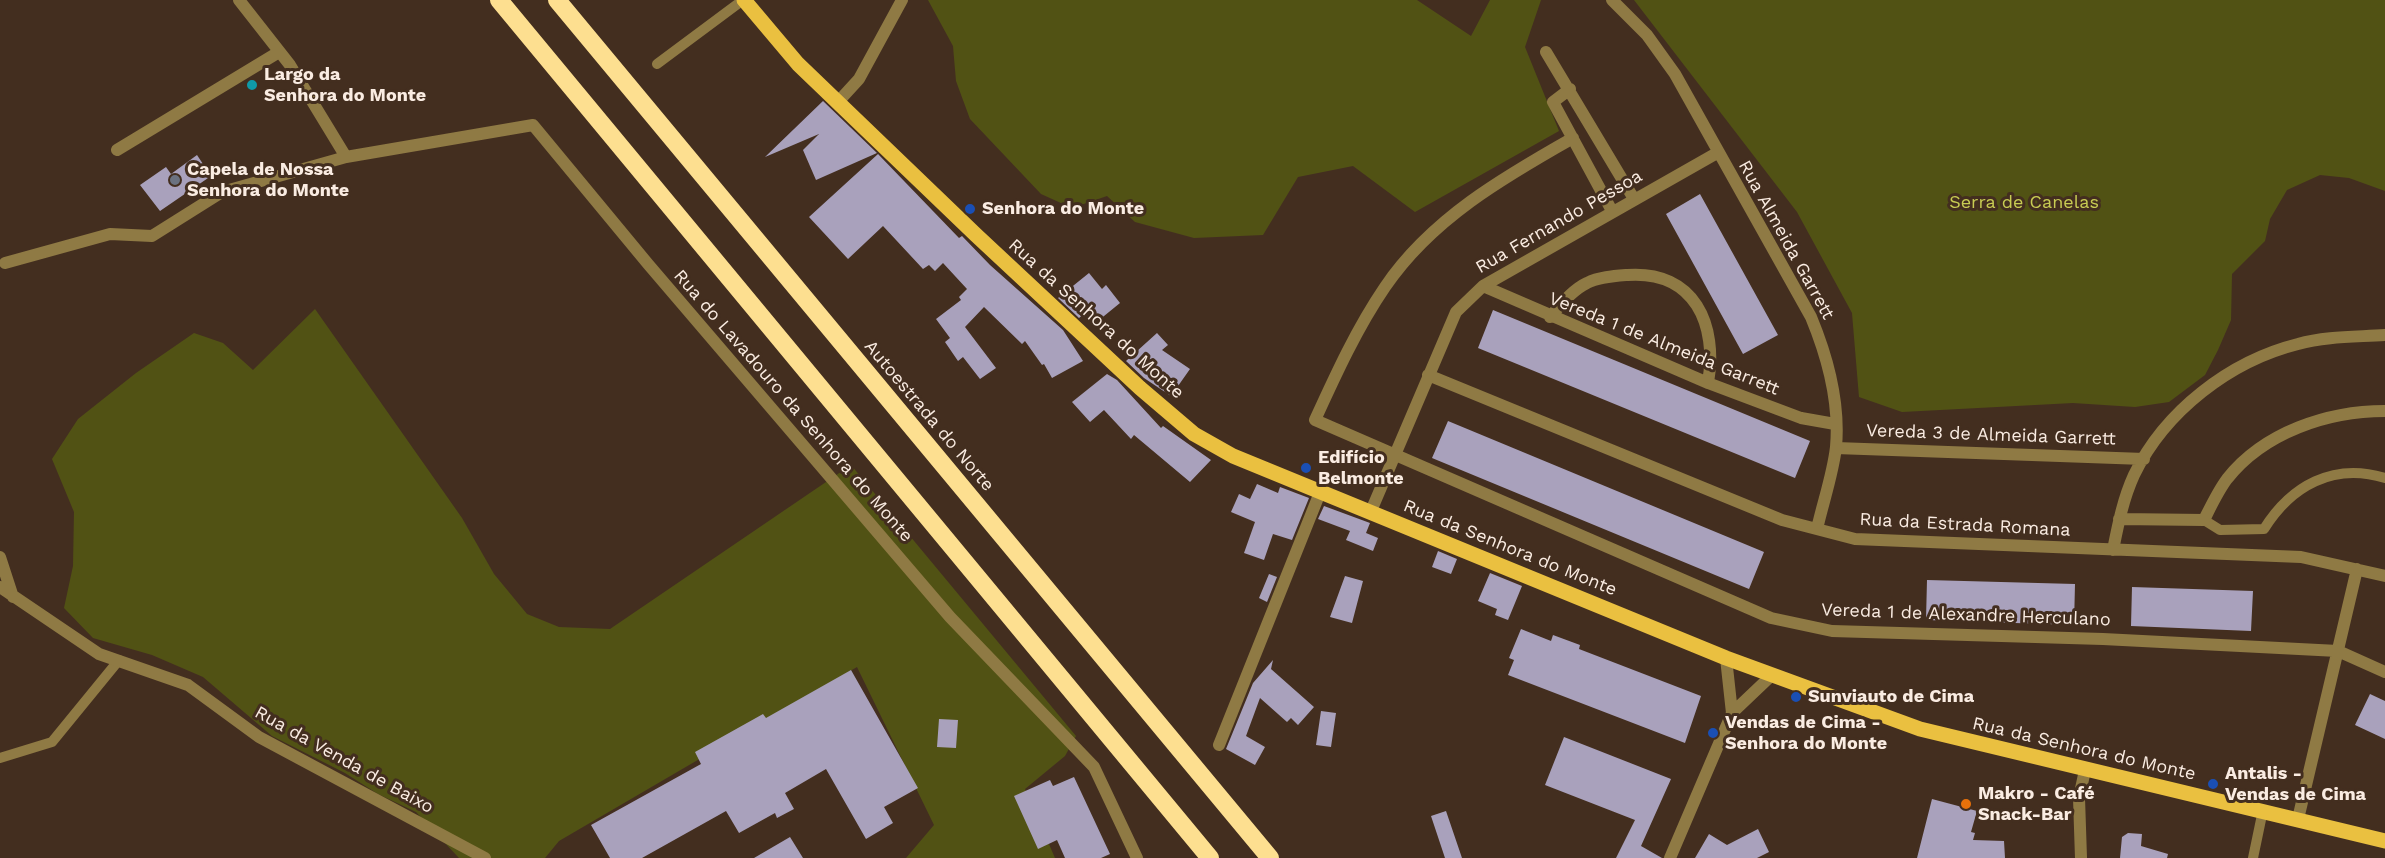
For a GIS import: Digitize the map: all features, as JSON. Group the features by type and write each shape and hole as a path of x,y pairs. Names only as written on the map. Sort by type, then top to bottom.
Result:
{"highway":[{"path":"499,0 1210,858"},
{"name":"Autoestrada do Norte","path":"557,0 1270,858"}],"main road":[{"name":"Rua da Senhora do Monte","path":"743,0 798,64 837,103 1140,388 1194,434 1233,456 1321,490 1726,658 1920,729 2385,841"}],"street":[{"path":"5,263 110,234 152,236 222,192 346,157 290,66 238,0"},
{"path":"837,103 859,79 902,0"},
{"name":"Rua Almeida Garrett","path":"1612,0 1647,35 1675,74 1717,153 1811,317 1833,383 1836,448 1816,529"},
{"path":"117,150 279,52"},
{"path":"1546,52 1634,199"},
{"path":"1570,89 1553,102 1612,211"},
{"name":"Rua do Lavadouro da Senhora do Monte","path":"346,157 533,125 648,264 950,617 1094,767 1137,858"},
{"name":"Vereda 1 de Alexandre Herculano","path":"1573,138 1503,177 1443,223 1385,286 1348,348 1315,420 1771,618 1832,631 2103,639 2338,651 2385,672"},
{"name":"Rua Fernando Pessoa","path":"1371,511 1456,312 1483,286 1717,153"},
{"path":"1550,317 1586,283 1612,276 1639,274 1669,281 1690,293 1703,317 1712,349 1708,383"},
{"name":"Vereda 1 de Almeida Garrett","path":"1483,286 1550,317 1708,383 1801,418 1835,424"},
{"path":"2113,550 2119,519 2134,475 2155,440 2175,417 2207,388 2238,368 2300,343 2335,337 2385,335"},
{"name":"Rua da Estrada Romana","path":"1428,375 1782,520 1855,539 2301,557 2385,576"},
{"path":"2119,519 2204,520 2227,479 2249,456 2316,419 2359,411 2385,411"},
{"name":"Vereda 3 de Almeida Garrett","path":"1836,448 2144,459"},
{"path":"1219,746 1321,490"},
{"path":"0,557 13,597"},
{"path":"2298,819 2357,570"},
{"name":"Rua da Venda de Baixo","path":"0,587 99,654 189,685 259,737 485,858"},
{"path":"1726,658 1732,713"},
{"path":"1670,858 1732,713 1772,675"},
{"path":"2080,858 2079,798 2085,770"}],"lane":[{"path":"657,64 743,0"},
{"path":"2204,520 2220,530 2264,529 2278,506 2301,487 2331,476 2357,473 2385,478"},
{"path":"0,758 52,742 119,660"},
{"path":"2253,858 2263,810"}],"green space":[{"path":"928,0 1417,0 1471,36 1490,0 1541,0 1525,47 1559,131 1415,212 1353,166 1298,177 1263,235 1194,238 1135,222 1107,196 1072,208 1041,194 970,119 956,81 953,46"},
{"name":"Serra de Canelas","path":"1634,0 2385,0 2385,191 2349,178 2320,175 2287,190 2270,219 2265,241 2232,274 2231,320 2205,375 2169,402 2135,407 2073,403 1902,412 1859,397 1852,313 1797,212"},
{"path":"315,309 462,518 494,574 527,614 559,627 610,629 851,465 1076,736 1065,756 1025,789 1055,858 906,858 934,825 857,667 559,841 545,858 459,858 416,812 378,794 345,773 272,736 203,677 152,655 93,638 64,608 73,566 74,512 52,459 78,419 136,373 194,333 223,343 253,370"}],"building":[{"path":"823,101 877,153 816,180 803,150 819,134 765,157"},
{"path":"878,154 959,238 962,236 990,265 1063,330 1083,361 1052,378 1025,341 1022,344 984,307 965,327 996,368 980,379 963,357 958,361 945,342 950,338 936,319 961,300 959,297 967,289 943,263 935,271 929,265 923,269 883,226 848,259 809,217"},
{"name":"Capela de Nossa Senhora do Monte","path":"197,155 211,176 160,211 140,185 166,167 171,174"},
{"path":"1700,194 1778,335 1743,354 1666,214"},
{"path":"1089,273 1102,289 1106,285 1120,303 1093,325 1084,314 1079,318 1058,298"},
{"path":"1493,310 1810,441 1795,478 1478,348"},
{"path":"1157,333 1168,345 1162,350 1190,369 1171,396 1144,378 1126,361"},
{"path":"1107,374 1117,380 1161,428 1163,426 1211,460 1190,482 1134,435 1131,439 1104,410 1090,422 1072,402"},
{"path":"1448,421 1764,552 1749,589 1432,458"},
{"path":"1257,484 1278,493 1280,487 1309,498 1292,540 1273,534 1264,560 1244,553 1255,522 1231,512 1239,494 1250,499"},
{"path":"1324,506 1370,523 1366,533 1378,538 1373,551 1346,540 1350,531 1318,519"},
{"path":"1438,551 1457,559 1451,574 1432,567"},
{"path":"1490,573 1522,586 1508,620 1495,615 1497,609 1478,601"},
{"path":"1269,574 1277,577 1267,602 1259,598"},
{"path":"1345,576 1363,581 1352,623 1330,617"},
{"path":"1927,580 2075,584 2074,625 1926,620"},
{"path":"2132,587 2253,591 2251,631 2131,626"},
{"path":"1521,629 1551,641 1553,635 1580,645 1579,649 1701,696 1685,743 1508,675 1514,660 1509,658"},
{"path":"1273,660 1271,669 1314,707 1298,725 1291,718 1287,722 1260,698 1246,736 1265,747 1255,765 1226,749 1253,683"},
{"path":"851,670 918,788 884,807 893,823 866,839 826,769 785,793 794,809 777,818 775,813 739,833 726,811 642,858 610,858 591,825 701,764 695,752 763,714 766,718"},
{"path":"2370,694 2385,701 2385,739 2355,725"},
{"path":"1321,711 1336,713 1331,747 1316,745"},
{"path":"939,719 958,720 956,748 937,747"},
{"path":"1564,737 1671,779 1641,846 1662,858 1616,858 1635,820 1545,785"},
{"path":"1074,777 1110,854 1101,858 1065,858 1057,840 1038,849 1014,796 1050,780 1053,786"},
{"path":"1932,799 1977,811 1971,832 1975,833 1973,840 2004,841 2005,858 1917,858"},
{"path":"1446,811 1462,858 1445,858 1431,816"},
{"path":"1758,829 1769,852 1757,858 1695,858 1709,834 1727,845"},
{"path":"2128,833 2142,834 2141,846 2168,854 2167,858 2120,858 2122,837"},
{"path":"790,837 803,858 754,858"}],"place":[{"name":"Largo da Senhora do Monte","path":"252,85"},
{"name":"Capela de Nossa Senhora do Monte","path":"175,180"},
{"name":"Senhora do Monte","path":"970,209"},
{"name":"Edifício Belmonte","path":"1306,468"},
{"name":"Sunviauto de Cima","path":"1796,697"},
{"name":"Vendas de Cima - Senhora do Monte","path":"1713,733"},
{"name":"Antalis - Vendas de Cima","path":"2213,784"},
{"name":"Makro - Café Snack-Bar","path":"1966,804"}]}
